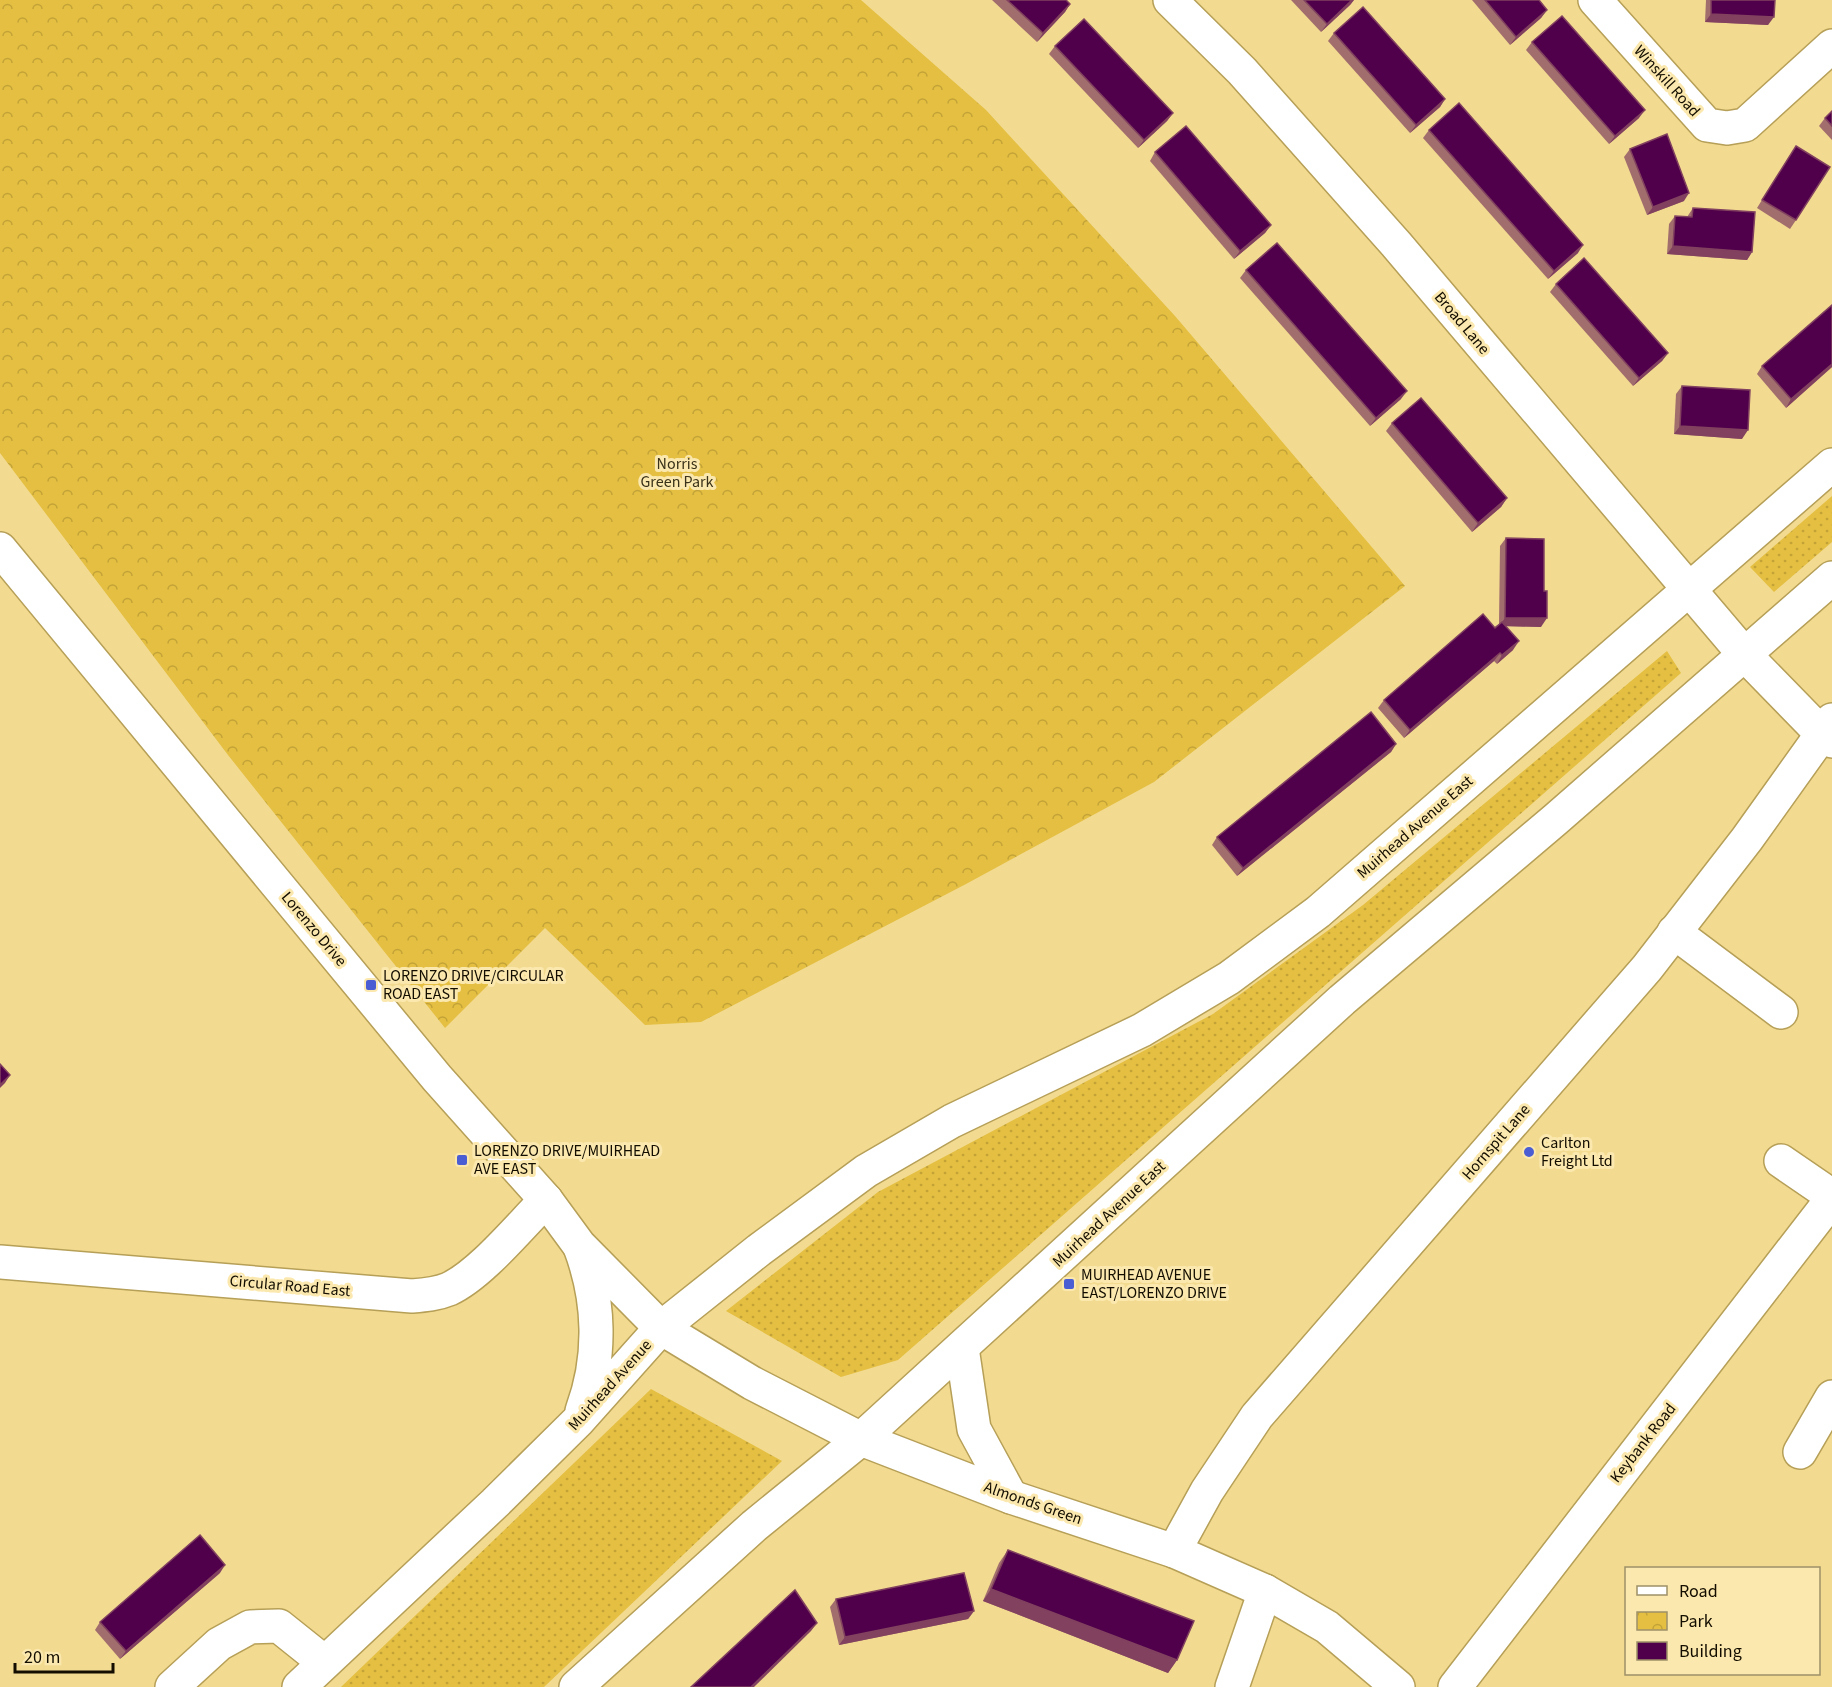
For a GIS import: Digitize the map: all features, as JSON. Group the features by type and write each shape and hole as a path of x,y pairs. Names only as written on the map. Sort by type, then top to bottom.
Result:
{"street":[{"name":"Broad Lane","path":"1170,0 1242,71 1389,235 1744,654 1829,732"},
{"name":"Winskill Road","path":"1595,0 1707,125 1727,128 1745,125 1832,46"},
{"name":"Muirhead Avenue East","path":"952,1121 1142,1030 1229,978 1318,912 1832,465"},
{"name":"Lorenzo Drive","path":"2,557 436,1078 546,1200 579,1245 661,1328"},
{"name":"Muirhead Avenue East","path":"962,1348 1342,1000 1556,819 1832,578"},
{"name":"Hornspit Lane","path":"1174,1551 1207,1491 1257,1416 1647,968 1674,932 1737,830 1829,732"},
{"path":"1674,932 1781,1012"},
{"name":"Muirhead Avenue","path":"299,1687 495,1503 578,1421 661,1328 866,1171 952,1121"},
{"name":"Keybank Road","path":"1455,1687 1832,1198 1781,1161"},
{"name":"Circular Road East","path":"0,1262 412,1296 430,1294 446,1290 473,1274 546,1200"},
{"path":"578,1421 589,1393 597,1326 590,1279 579,1245"},
{"name":"Almonds Green","path":"661,1328 752,1383 861,1439 1011,1497 1174,1551 1265,1592 1327,1627 1398,1687"},
{"path":"576,1687 753,1526 861,1439 962,1348"},
{"path":"962,1348 974,1429 1011,1497"},
{"path":"1800,1452 1832,1397"},
{"path":"1232,1687 1265,1592"},
{"path":"171,1687 219,1644 249,1627 279,1626 324,1662"}],"green space":[{"name":"Norris Green Park","path":"0,0 861,0 986,110 1175,316 1405,586 1154,782 966,884 701,1022 645,1025 545,928 445,1028 228,755 0,453"},
{"path":"1832,496 1832,542 1774,592 1750,567"},
{"path":"1667,651 1681,673 898,1360 841,1377 726,1311 878,1192 1213,1014 1363,905"},
{"path":"651,1389 782,1461 544,1687 341,1687"}],"building":[{"path":"1007,0 1066,0 1070,4 1043,33"},
{"path":"1304,0 1352,0 1327,24"},
{"path":"1485,0 1539,0 1547,10 1516,37"},
{"path":"1711,0 1775,0 1774,17 1711,14"},
{"path":"1363,7 1445,99 1416,125 1334,33"},
{"path":"1562,16 1645,110 1615,136 1532,42"},
{"path":"1084,19 1173,113 1144,140 1055,46"},
{"path":"1459,103 1583,245 1554,271 1429,130"},
{"path":"1832,111 1832,126 1825,118"},
{"path":"1186,126 1271,225 1240,251 1155,152"},
{"path":"1667,134 1689,193 1653,207 1630,149"},
{"path":"1796,146 1830,167 1796,220 1762,200"},
{"path":"1693,208 1755,212 1752,252 1673,246 1675,216 1692,217"},
{"path":"1277,243 1407,391 1376,418 1246,270"},
{"path":"1584,258 1668,353 1639,378 1556,284"},
{"path":"1832,305 1832,364 1791,399 1762,366"},
{"path":"1682,386 1750,390 1748,430 1680,426"},
{"path":"1421,398 1507,498 1478,523 1392,423"},
{"path":"1506,538 1544,539 1544,591 1547,591 1547,618 1505,618"},
{"path":"1483,614 1495,628 1502,622 1519,641 1502,655 1500,653 1410,730 1384,700"},
{"path":"1371,712 1396,744 1243,868 1217,837"},
{"path":"0,1064 10,1075 0,1085"},
{"path":"200,1535 225,1565 126,1651 100,1622"},
{"path":"1008,1550 1194,1621 1177,1660 991,1589"},
{"path":"964,1573 974,1611 845,1637 836,1599"},
{"path":"795,1590 817,1623 751,1687 691,1687"}],"place":[{"name":"LORENZO DRIVE/CIRCULAR ROAD EAST","path":"371,985"},
{"name":"Carlton Freight Ltd","path":"1529,1152"},
{"name":"LORENZO DRIVE/MUIRHEAD AVE EAST","path":"462,1160"},
{"name":"MUIRHEAD AVENUE EAST/LORENZO DRIVE","path":"1069,1284"}]}
